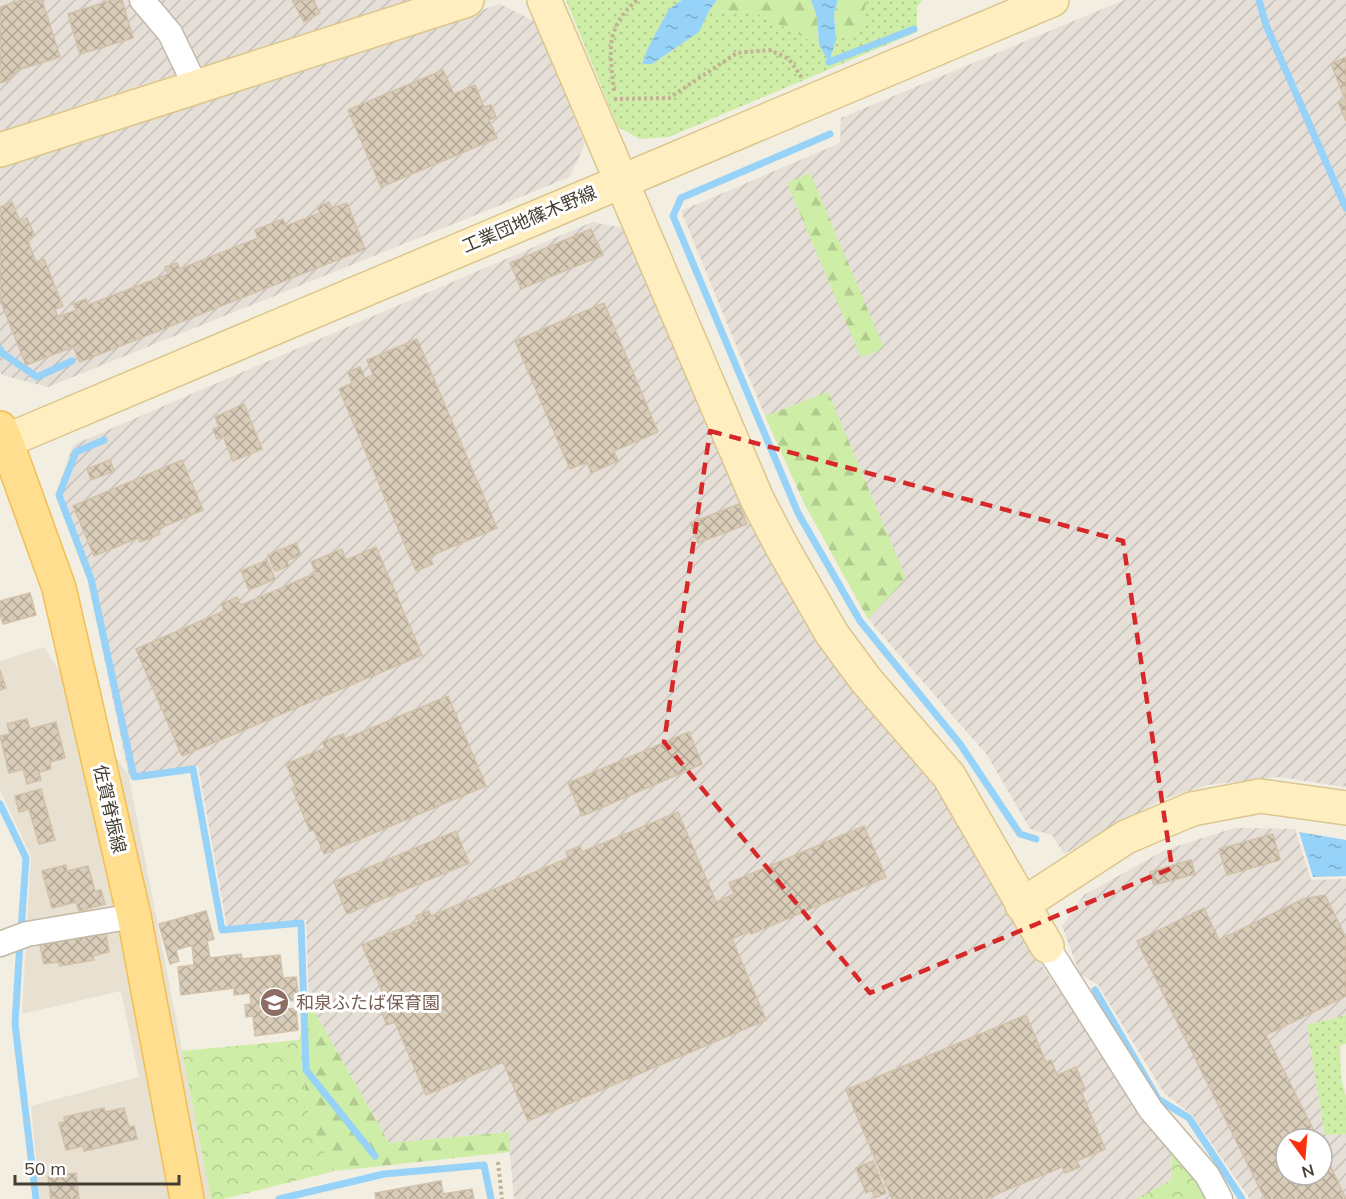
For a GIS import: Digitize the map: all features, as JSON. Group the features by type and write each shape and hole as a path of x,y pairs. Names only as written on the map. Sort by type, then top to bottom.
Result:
{"main road":[{"name":"佐賀脊振線","path":"2,438 59,588 134,916 187,1199"}],"street":[{"path":"142,0 170,33 196,87"},
{"path":"0,150 467,0"},
{"path":"543,0 757,499 782,547 832,634 866,680 949,776 1022,905 1151,1110 1207,1175 1220,1199"},
{"name":"工業団地篠木野線","path":"2,438 1052,0"},
{"path":"1022,905 1126,837 1192,809 1260,796 1346,808"},
{"path":"13,939 134,916"}],"path":[{"path":"615,110 609,46 623,13 637,0"},
{"path":"614,99 669,98 737,53 770,50 789,59 808,86"},
{"path":"498,1162 502,1199"}],"highlighted area":[{"path":"710,431 1123,541 1172,868 870,993 664,742"}],"shaded area":[{"path":"0,0 417,0 0,131"},
{"path":"1124,0 1346,0 1346,787 1279,777 1208,785 1161,800 1064,854 1052,835 1030,829 987,755 868,619 805,505 765,416 681,211 840,143 841,118"},
{"path":"500,4 536,22 585,144 570,177 48,387 2,375 0,372 0,164"},
{"path":"592,222 630,229 753,527 812,634 863,699 935,782 1030,948 1172,1155 1171,1180 1136,1199 514,1199 508,1132 389,1143 309,1002 306,920 227,927 198,766 129,777 88,582 56,494 73,445"},
{"path":"44,647 129,777 211,1199 40,1199 31,1106 139,1077 121,991 22,1014 31,856 0,790 0,661"},
{"path":"1234,828 1295,829 1311,880 1346,879 1346,1015 1307,1025 1324,1127 1274,1127 1274,1187 1334,1187 1334,1135 1346,1134 1346,1199 1250,1199 1192,1115 1164,1093 1098,985 1080,974 1062,926 1084,895 1165,850"}],"green space":[{"path":"566,0 682,0 669,9 642,64 652,64 699,32 709,11 754,12 819,45 829,62 836,40 859,32 867,0 922,0 917,7 917,32 669,137 640,139 618,127"},
{"path":"717,0 811,0 817,17 819,45 754,12 709,11"},
{"path":"838,0 867,0 859,32 836,40 834,14"},
{"path":"810,173 884,348 861,358 787,183"},
{"path":"828,392 906,578 868,619 805,505 765,416"},
{"path":"309,1002 389,1143 509,1132 510,1152 335,1171 310,1128 299,1040"},
{"path":"1346,1015 1346,1044 1340,1046 1341,1078 1346,1097 1346,1134 1334,1135 1334,1127 1324,1127 1307,1025"},
{"path":"299,1040 310,1128 335,1171 223,1199 211,1199 182,1051"},
{"path":"1172,1155 1204,1182 1213,1199 1136,1199 1171,1180"}],"water":[{"path":"682,0 717,0 699,32 652,64 642,64 669,9"},
{"path":"811,0 838,0 834,14 836,40 829,62 819,45 817,17"},
{"path":"1299,832 1346,840 1346,876 1313,877"}],"building":[{"path":"22,0 42,0 60,57 18,70 7,81 0,83 0,7"},
{"path":"112,0 122,0 133,38 80,54 68,14"},
{"path":"292,0 313,0 320,13 304,22"},
{"path":"1346,57 1346,121 1338,102 1345,99 1331,64"},
{"path":"443,70 454,94 475,85 484,107 491,105 496,117 489,120 497,138 381,187 348,110"},
{"path":"12,202 20,221 27,218 35,236 27,239 36,262 44,259 63,306 55,309 58,317 76,310 73,304 86,299 88,305 168,274 165,267 177,263 180,269 258,238 255,230 283,219 286,226 320,213 317,207 329,202 332,208 347,203 365,249 80,362 73,347 26,365 0,300 0,207"},
{"path":"591,229 603,255 521,289 510,263"},
{"path":"604,303 658,432 614,451 618,461 591,473 587,462 570,469 515,341"},
{"path":"417,339 497,528 430,556 433,564 416,571 339,389 352,383 348,372 360,367 365,378 373,375 367,360"},
{"path":"244,404 262,449 233,461 223,436 217,439 213,429 219,427 215,417"},
{"path":"110,460 114,471 91,480 87,469"},
{"path":"182,460 203,510 158,529 160,534 140,542 138,538 94,556 73,506"},
{"path":"739,504 747,524 698,543 690,523"},
{"path":"296,543 301,555 287,561 289,566 275,571 268,555"},
{"path":"376,547 422,655 182,756 136,649 224,611 221,604 237,597 241,605 316,573 311,562 342,549 346,560"},
{"path":"267,560 275,579 249,590 241,571"},
{"path":"30,593 36,615 3,624 0,601"},
{"path":"0,670 6,688 0,690"},
{"path":"448,696 486,786 324,854 314,830 310,831 292,788 296,787 286,764 325,748 322,742 343,734 345,739"},
{"path":"27,719 30,729 56,722 65,758 50,762 51,769 39,772 41,780 27,784 23,769 9,773 0,736 10,734 7,724"},
{"path":"689,732 702,764 582,816 568,783"},
{"path":"41,789 55,840 39,844 29,809 19,812 15,796"},
{"path":"678,812 716,902 734,894 729,883 864,826 886,877 751,934 750,931 732,939 766,1020 528,1121 503,1062 426,1095 395,1022 387,1025 377,1002 385,998 362,945 419,921 416,916 429,911 431,916 568,858 566,852 580,846 582,852"},
{"path":"456,831 469,863 347,914 334,882"},
{"path":"1273,834 1280,860 1227,875 1219,849"},
{"path":"1191,860 1195,874 1154,885 1150,872"},
{"path":"66,865 67,871 88,866 95,891 101,890 105,904 79,911 76,902 52,908 42,871"},
{"path":"1325,895 1346,938 1346,996 1266,1035 1312,1127 1274,1127 1274,1187 1334,1187 1334,1174 1346,1199 1265,1199 1137,941 1204,908 1219,940 1303,899"},
{"path":"206,911 214,939 207,941 210,958 241,954 242,959 280,955 283,978 296,977 299,1000 286,1001 287,1009 296,1008 298,1030 255,1036 253,1016 246,1017 245,1005 251,1004 250,993 234,995 234,988 181,995 178,967 194,965 192,945 176,950 179,961 170,964 159,924"},
{"path":"106,933 109,952 93,956 94,960 60,966 59,962 44,964 40,945"},
{"path":"1026,1015 1046,1062 1051,1060 1057,1075 1076,1067 1085,1089 1081,1091 1105,1149 1077,1161 1080,1167 1065,1173 1062,1167 985,1199 892,1199 846,1090"},
{"path":"104,1108 105,1112 124,1108 129,1127 134,1126 137,1139 84,1151 83,1146 66,1150 59,1123 65,1122 64,1117"},
{"path":"873,1161 886,1193 875,1198 872,1190 866,1193 856,1168"},
{"path":"76,1173 79,1199 51,1199 48,1177"},
{"path":"441,1181 443,1194 472,1189 474,1199 376,1199 375,1193"}],"waterway":[{"path":"1259,0 1266,25 1346,208"},
{"path":"829,62 914,29"},
{"path":"830,134 681,198 673,216 798,513 860,621 960,744 1020,834 1036,839"},
{"path":"0,349 2,353 37,377 72,361"},
{"path":"104,440 76,452 59,495 91,579 134,777 193,769 222,930 301,923 306,1070 375,1156"},
{"path":"0,804 26,858 21,931"},
{"path":"20,942 15,1024 36,1199"},
{"path":"1095,990 1158,1099 1189,1118 1242,1199"},
{"path":"279,1199 384,1174 484,1165 491,1199"}],"place":[{"name":"和泉ふたば保育園","path":"275,1002"}]}
